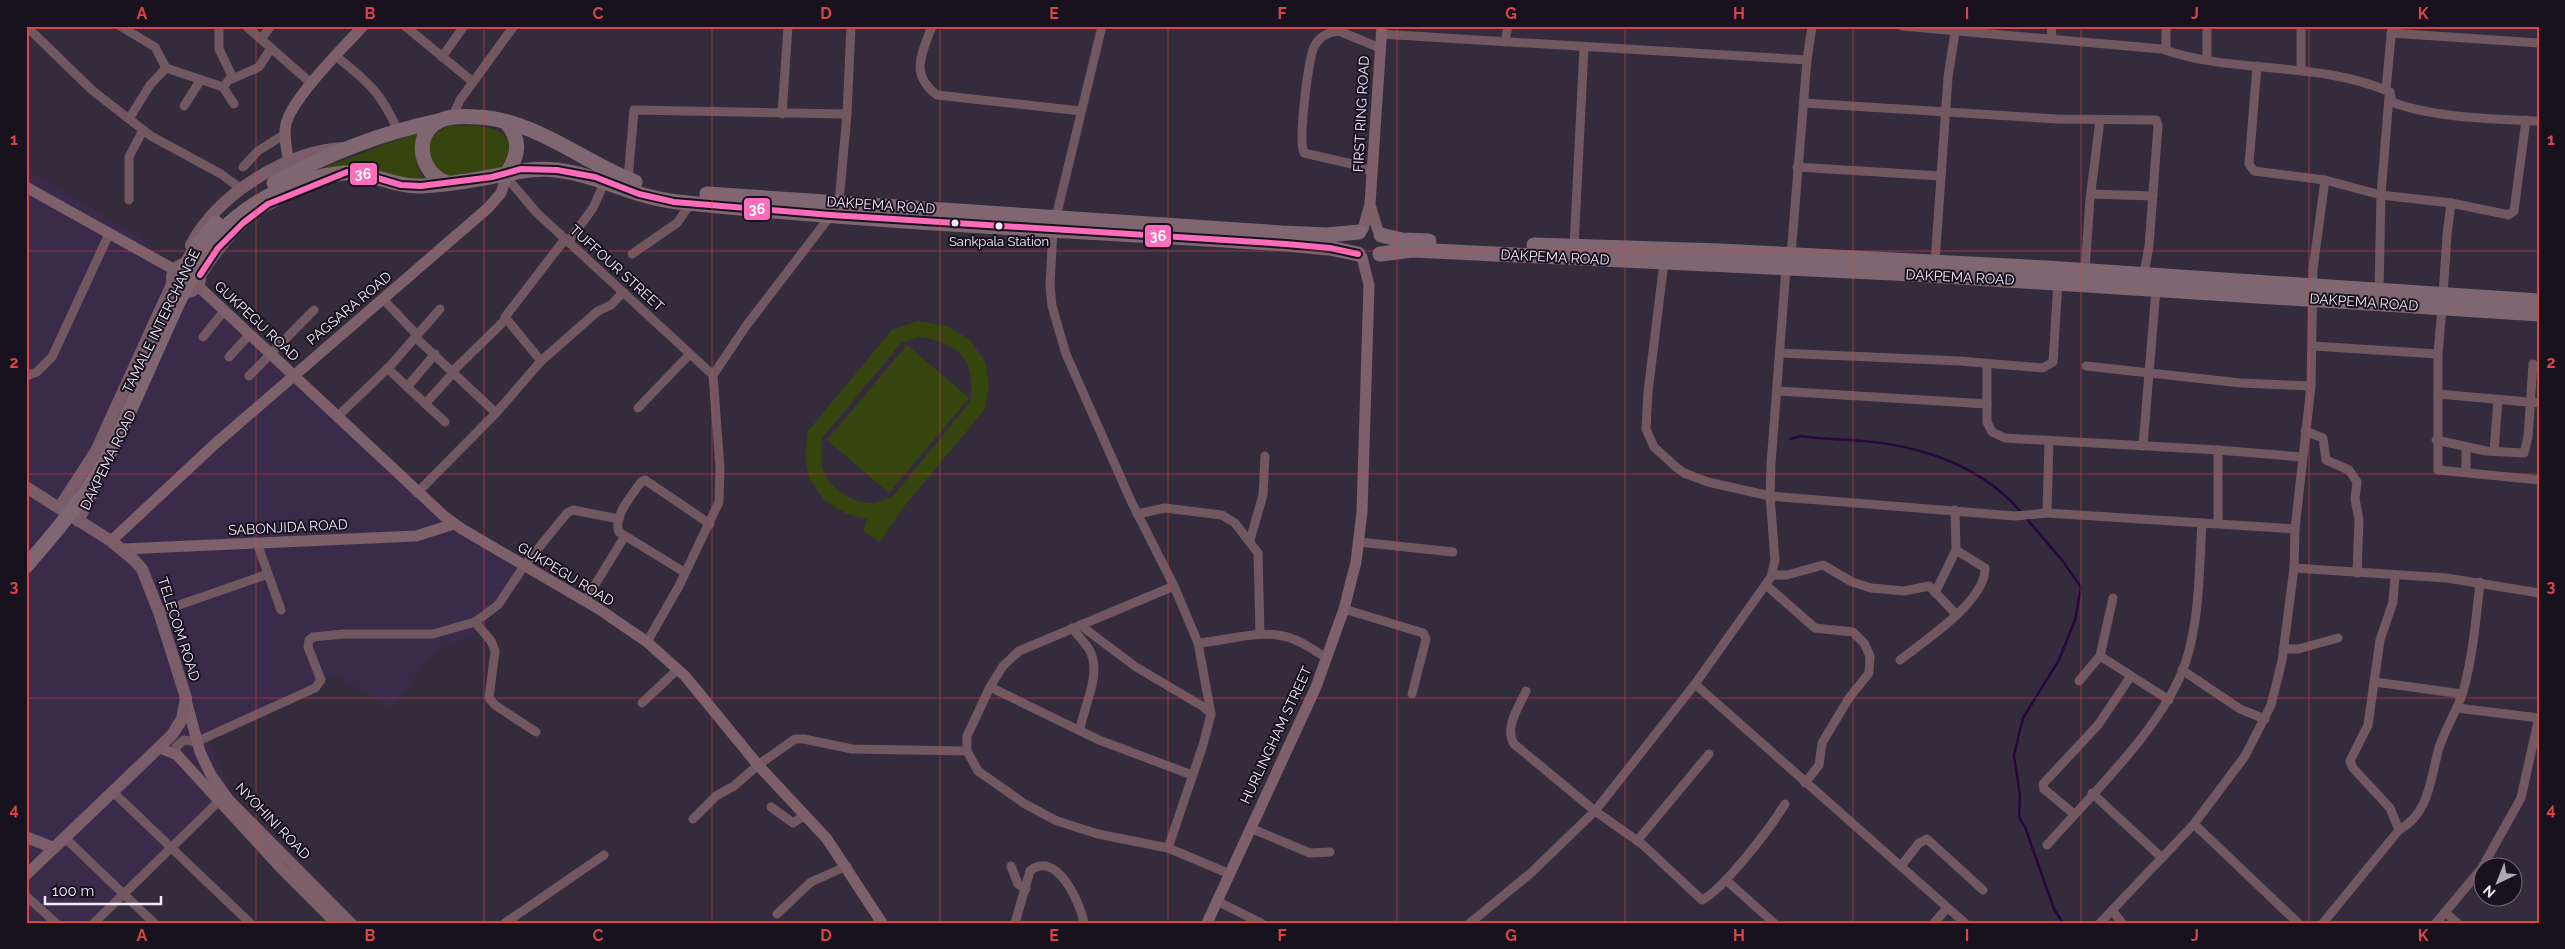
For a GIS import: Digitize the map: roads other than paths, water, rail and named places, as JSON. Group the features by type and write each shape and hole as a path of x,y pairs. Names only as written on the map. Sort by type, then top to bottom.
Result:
{"highway":[{"path":"347,172 411,186 448,183 508,175 518,149 514,131 506,122 477,117 445,119 426,134 422,156 426,167 433,175 448,183"},
{"name":"DAKPEMA ROAD","path":"350,147 398,131 445,119"},
{"name":"DAKPEMA ROAD","path":"506,122 551,141 628,179 668,191 839,202 1330,248 1369,256 1413,250 1664,262 1935,262 2144,274 2313,292 2443,301 2539,301"},
{"name":"TAMALE INTERCHANGE","path":"26,551 67,504 100,451 165,308 199,243 221,218 245,198 350,147"},
{"name":"DAKPEMA ROAD","path":"508,175 534,168 556,170 605,181 655,198 691,203 831,215 1318,234 1370,232 1402,240 1574,247 1789,261 2156,289 2313,292 2379,291 2539,314"},
{"name":"TAMALE INTERCHANGE","path":"26,566 88,492 112,448 180,298 198,265 229,224 245,198 312,178 347,172"},
{"path":"1370,232 1384,244 1369,256 1354,245 1370,232"}],"main road":[{"name":"DAKPEMA ROAD","path":"59,508 96,451 176,273 202,228 245,198 289,162 325,148 350,147"},
{"name":"DAKPEMA ROAD","path":"78,521 196,284 218,248 242,223 268,204 347,172"},
{"path":"192,266 196,284 182,291 176,273 192,266"},
{"name":"TELECOM ROAD","path":"26,487 32,496 59,508 123,549 142,570 159,612 186,698 182,719 178,728 160,748 54,848"},
{"path":"26,837 54,848"}],"street":[{"path":"26,26 79,78 143,130 169,148 221,174 245,198"},
{"path":"120,26 155,47 166,68 200,81 213,82 223,87 234,104"},
{"path":"219,26 219,49 232,79"},
{"path":"246,26 312,84"},
{"path":"261,39 271,26"},
{"path":"289,162 284,134 288,118 312,84 363,26"},
{"path":"405,26 473,82"},
{"path":"442,57 464,26"},
{"path":"445,119 514,26"},
{"path":"782,114 788,26"},
{"path":"839,202 847,114 851,26"},
{"path":"932,26 919,66 921,78 927,88 937,95 1081,111"},
{"path":"1102,26 1055,223 1050,285 1052,306 1066,354 1137,514 1174,586 1198,643 1211,714 1203,745 1168,848"},
{"path":"1505,42 1508,26"},
{"path":"1470,923 1532,872 1595,811 1695,684 1772,575 1774,554 1770,496 1777,391 1807,60 1812,26"},
{"path":"1902,26 1956,28 2166,50 2177,55 2257,66 2301,69 2362,81 2390,92"},
{"path":"2050,26 2052,38"},
{"path":"2166,26 2166,50"},
{"path":"2206,59 2207,26"},
{"path":"2301,26 2301,69"},
{"path":"1935,262 1945,112 1951,47 1956,28"},
{"path":"1381,30 1505,42 1807,60"},
{"name":"FIRST RING ROAD","path":"1370,232 1370,204 1381,30"},
{"path":"2539,43 2391,30 2386,90 2390,92 2392,102 2404,106 2463,115 2539,121"},
{"path":"1372,172 1352,164 1304,153 1302,148 1302,124 1313,48 1322,37 1339,31 1380,48"},
{"path":"1574,247 1584,47"},
{"path":"223,87 232,79 259,67 271,48"},
{"path":"336,56 376,90 387,104 398,131"},
{"path":"2257,66 2250,168 2254,171 2326,180 2381,195 2451,203 2506,215 2512,213 2524,150 2526,120"},
{"path":"129,119 150,85 166,68"},
{"path":"184,106 200,81"},
{"path":"2379,291 2381,195 2390,92"},
{"path":"1804,103 2158,122 2153,196 2144,274"},
{"path":"628,179 634,110 847,114"},
{"path":"2085,270 2091,194 2100,120"},
{"path":"129,200 129,157 143,130"},
{"path":"243,167 258,151 284,134"},
{"path":"1798,167 1941,176"},
{"name":"TUFFOUR STREET","path":"508,175 537,213 713,375"},
{"name":"PAGSARA ROAD","path":"111,541 216,443 488,208 498,198 508,175"},
{"path":"2100,923 2194,824 2237,768 2265,719 2279,675 2294,568 2295,529 2311,386 2315,244 2326,180"},
{"path":"425,404 505,320 508,310 593,208 605,181"},
{"path":"26,187 176,273"},
{"path":"2091,194 2153,196"},
{"path":"632,254 677,223 691,203"},
{"path":"2451,203 2446,234 2438,354 2436,440 2438,470 2539,480"},
{"path":"648,642 710,524 719,502 721,487 713,375 746,326 831,215"},
{"path":"26,376 37,372 52,357 109,234"},
{"name":"HURLINGHAM STREET","path":"1207,923 1250,828 1296,735 1327,658 1344,608 1359,542 1369,256"},
{"path":"1664,262 1648,392 1646,429 1650,442 1667,460 1689,475 1770,496 2015,516 2047,513 2295,529"},
{"path":"1780,352 2043,368 2050,366 2053,362 2058,282"},
{"name":"GUKPEGU ROAD","path":"196,284 417,493 454,524 585,600 648,642 678,669 758,765 827,839 847,866 882,923"},
{"path":"2143,446 2156,289"},
{"path":"417,493 496,413 540,361 598,311 611,305 623,292"},
{"path":"383,299 416,336 496,413"},
{"path":"337,417 387,368 440,309"},
{"path":"249,376 314,310"},
{"path":"203,337 224,311"},
{"path":"505,320 540,361"},
{"path":"228,357 250,334"},
{"path":"2313,346 2438,354"},
{"path":"407,386 435,354"},
{"path":"638,408 690,354"},
{"path":"1987,364 1987,422 1989,429 2005,438 2218,450 2302,457"},
{"path":"2436,440 2466,448 2494,452 2524,453 2535,403 2533,364"},
{"path":"2086,366 2208,380 2311,386"},
{"path":"387,368 445,422"},
{"path":"1777,391 1987,404"},
{"path":"2438,394 2535,403"},
{"path":"2494,452 2498,400"},
{"path":"2305,431 2323,438 2326,460 2349,470 2357,482 2355,499 2359,520 2357,573"},
{"path":"2047,513 2049,440"},
{"path":"2466,448 2466,472"},
{"path":"2218,450 2218,523"},
{"path":"1250,540 1263,496 1265,456"},
{"path":"684,572 625,536 618,529 619,520 628,502 645,480 710,524"},
{"path":"1137,514 1165,508 1222,515 1235,523 1250,540 1258,553 1260,633"},
{"path":"1935,593 1956,550 1955,510"},
{"path":"177,756 176,747 180,742 187,739 196,742 315,688 321,680 308,647 309,640 313,637 343,634 433,634 475,622 498,605 524,566 570,511 619,520"},
{"path":"2047,845 2092,794 2169,700 2182,670 2191,642 2198,593 2202,522"},
{"name":"SABONJIDA ROAD","path":"123,549 416,536 454,524"},
{"path":"585,600 625,536"},
{"path":"1359,542 1453,552"},
{"path":"257,543 281,610"},
{"path":"1900,660 1956,614 1977,592 1985,572 1982,565 1956,550"},
{"path":"1772,575 1795,573 1824,565 1863,586 1904,591 1928,586 1956,614"},
{"path":"2294,568 2447,578 2539,593"},
{"path":"159,612 268,574"},
{"path":"2395,576 2393,602 2380,640 2368,725 2363,739 2351,758 2351,764 2390,808 2399,830"},
{"path":"2323,923 2399,830 2413,822 2424,806 2440,747 2462,694 2472,647 2480,582"},
{"path":"1766,585 1815,628 1853,632 1864,643 1870,656 1869,673 1849,698 1822,744 1819,765 1805,783"},
{"path":"1174,586 1018,651 1004,666 990,687 972,721 967,736 967,751 974,764 984,776 1025,804 1057,821 1098,834 1168,848 1230,874"},
{"path":"2079,681 2100,656 2113,598"},
{"path":"1344,608 1423,633 1426,640 1412,694"},
{"path":"475,622 491,641 495,651 489,698 495,706 536,732"},
{"path":"1076,626 1136,667 1202,706 1211,714"},
{"path":"1076,626 1091,653 1093,666 1092,685 1080,730"},
{"path":"1198,643 1222,642 1260,633 1294,639 1327,658"},
{"path":"2284,649 2298,649 2338,638"},
{"path":"2100,656 2169,700"},
{"path":"642,703 678,669"},
{"path":"2182,670 2228,702 2265,719"},
{"path":"2074,814 2044,789 2043,784 2098,725 2131,676"},
{"path":"2375,682 2462,694"},
{"path":"1695,684 1965,923"},
{"path":"990,687 1080,730 1192,775"},
{"path":"1526,691 1510,727 1512,740 1518,748 1595,811 1637,841 1702,900 1726,880 1771,826 1785,804"},
{"name":"NYOHINI ROAD","path":"186,698 196,742 211,775 228,799 352,923"},
{"path":"2457,708 2539,718 2521,798 2489,856"},
{"path":"693,819 716,796 734,786 789,742 800,738 852,749 967,751"},
{"name":"NYOHINI ROAD","path":"160,748 177,756 218,802 336,923"},
{"path":"1637,841 1709,754"},
{"path":"113,792 250,923"},
{"path":"2092,794 2162,858"},
{"path":"94,923 218,802"},
{"path":"771,807 793,823 805,815"},
{"path":"2194,824 2298,923"},
{"path":"1250,828 1310,852 1330,852"},
{"path":"65,838 154,923"},
{"path":"1901,866 1919,843 1927,839 1983,890"},
{"path":"26,875 54,848"},
{"path":"505,923 604,855"},
{"path":"1015,923 1030,871 1039,865 1048,866 1071,887 1084,923"},
{"path":"777,914 811,882 847,866"},
{"path":"1011,866 1018,884 1026,890"},
{"path":"1726,880 1774,923"},
{"path":"2436,923 2472,880"},
{"path":"26,896 56,923"},
{"path":"1217,901 1261,923"},
{"path":"1934,923 1947,908"},
{"path":"2112,910 2122,923"},
{"path":"2445,912 2457,923"}],"waterway":[{"path":"1790,439 1801,436 1881,443 1901,446 1939,457 1958,465 1992,485 2021,512"},
{"path":"2026,518 2062,560 2081,587 2075,620 2059,660 2023,718 2014,755 2020,796 2019,817 2025,827 2054,909 2063,923"}],"place":[{"name":"Sankpala Station","path":"999,226"}]}
